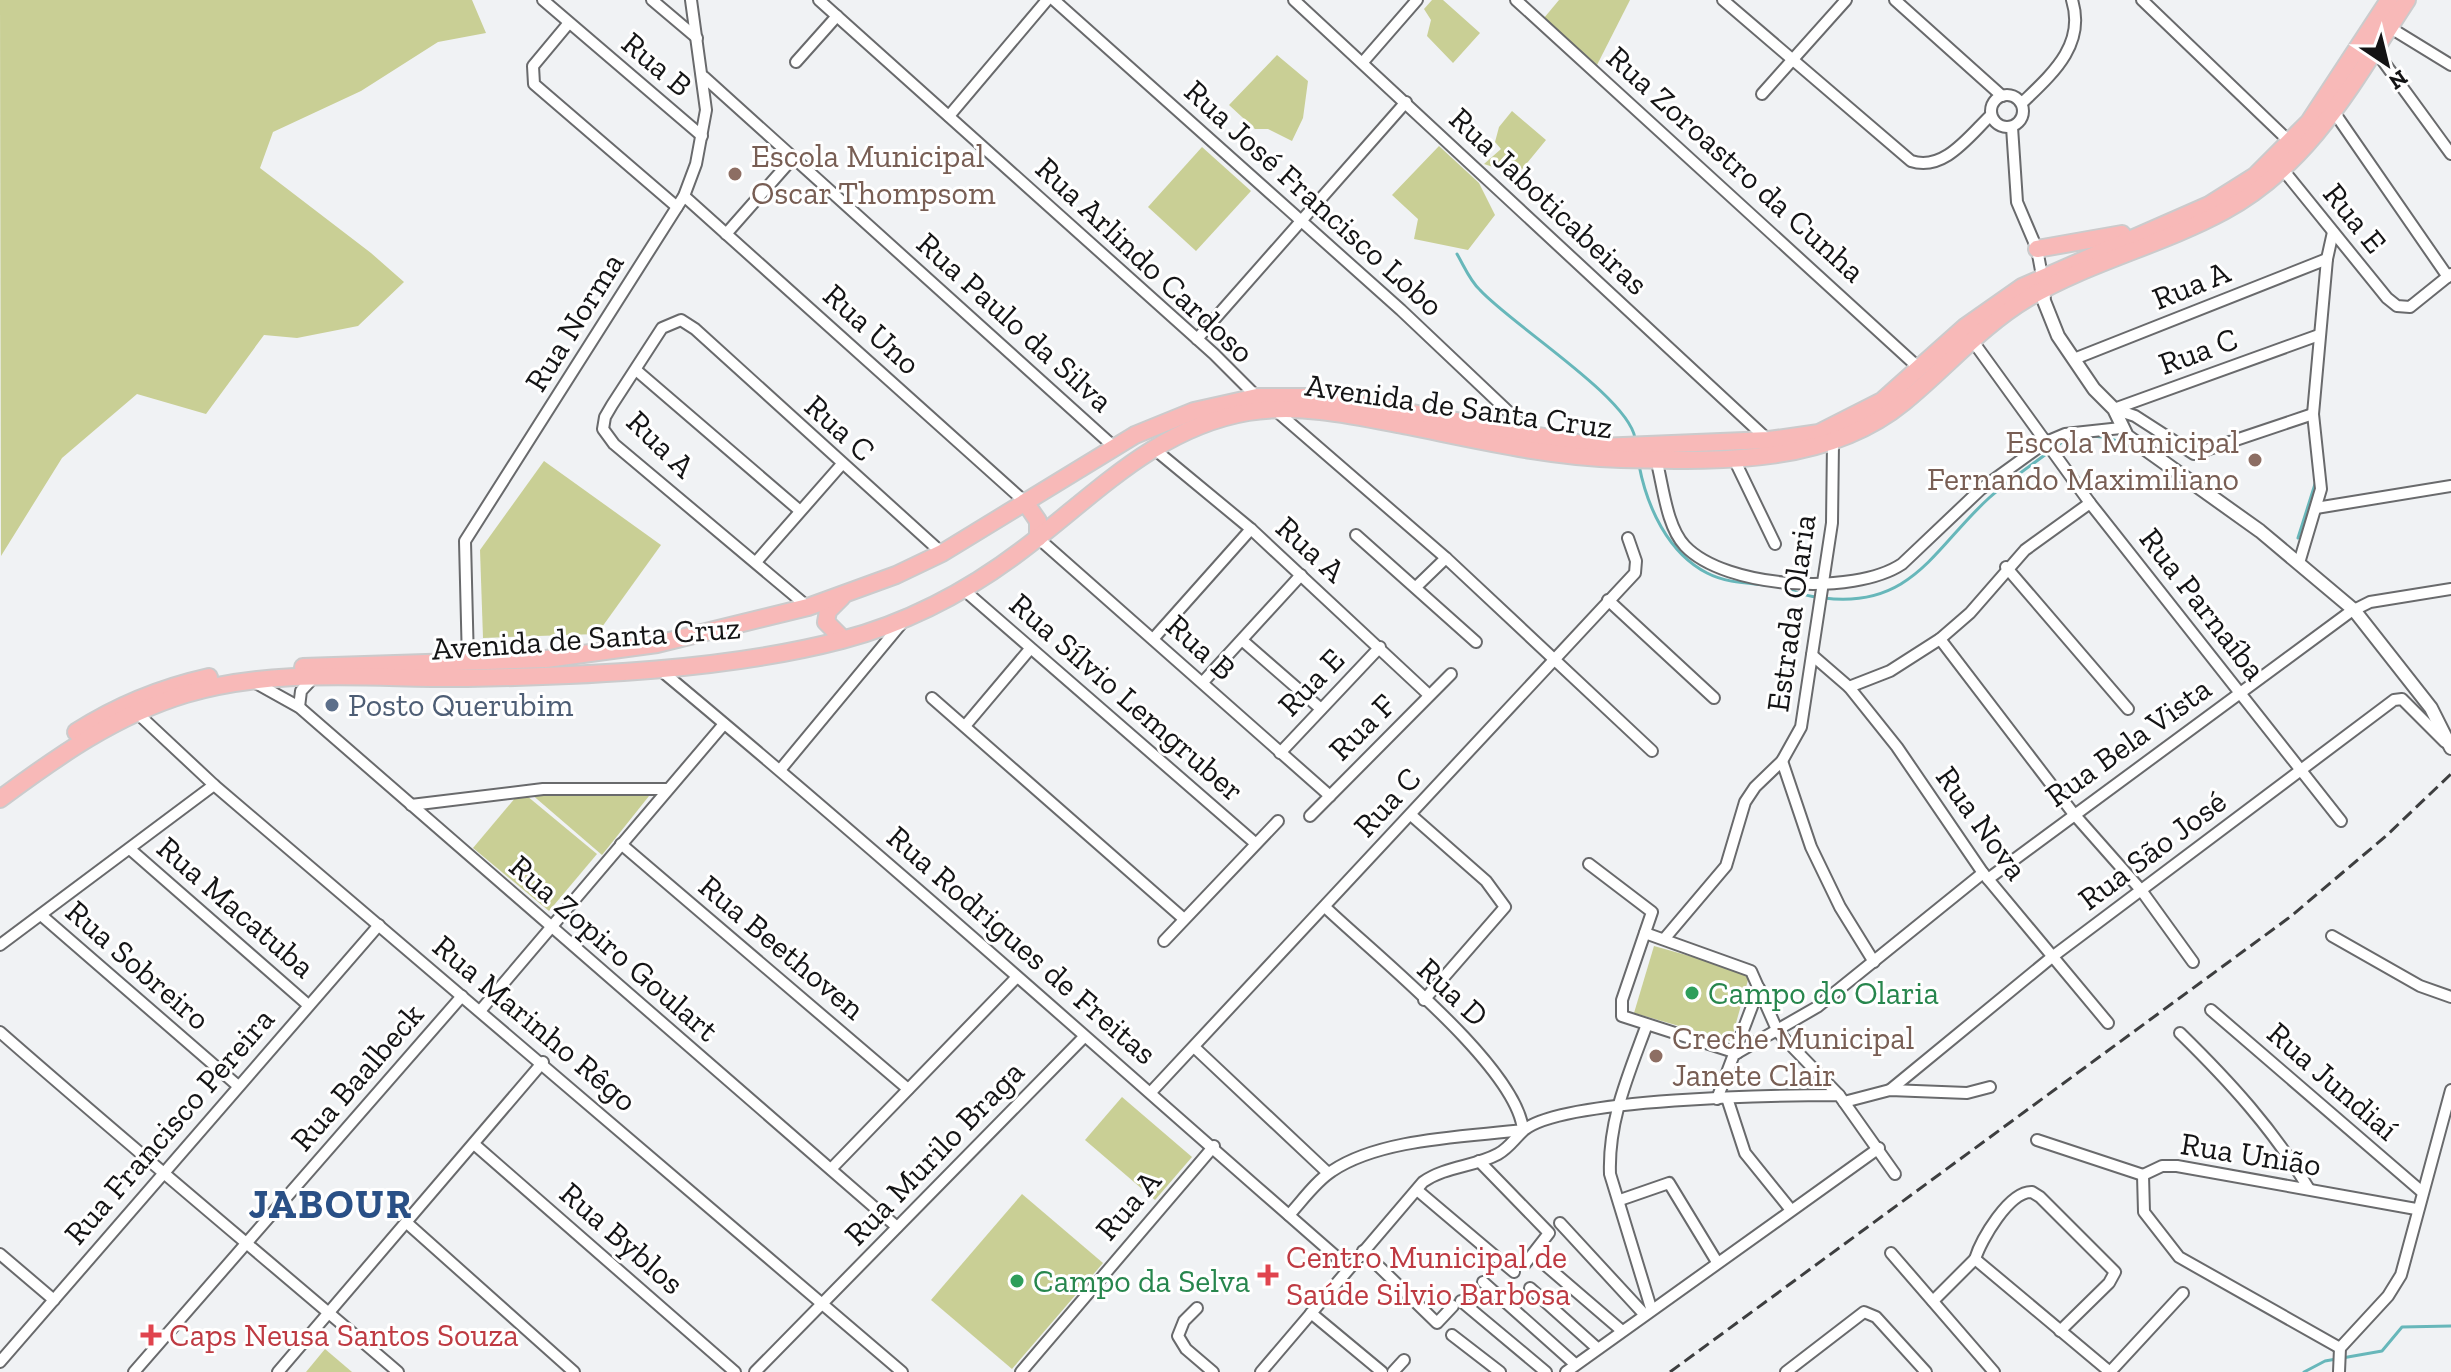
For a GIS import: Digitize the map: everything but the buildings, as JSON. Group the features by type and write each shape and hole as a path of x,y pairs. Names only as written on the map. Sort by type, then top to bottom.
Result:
{"main road":[{"name":"Avenida de Santa Cruz","path":"1650,454 1819,433 1842,424 1882,401 1974,319 2147,230 2231,193 2291,143 2309,122 2389,0"},
{"name":"Avenida de Santa Cruz","path":"0,787 102,716 172,685 250,671 546,659 657,644 808,607 942,553 1113,446 1194,411 1257,397 1324,397 1624,452 1733,457 1776,454 1833,443 1882,418 2042,283 2214,216 2284,171 2334,112 2407,0"},
{"path":"2037,249 2147,230"},
{"name":"Avenida de Santa Cruz","path":"0,799 78,744 136,712 179,696 251,680 499,677 658,668 843,639 909,616 964,590 1038,538 1152,446 1224,418 1274,409 1357,416 1570,456 1624,452"},
{"path":"1025,502 1038,521 1038,538"},
{"path":"843,639 829,627 826,616 846,594"}],"street":[{"name":"Rua B","path":"543,0 702,136"},
{"path":"652,0 697,38"},
{"name":"Rua Norma","path":"468,663 465,541 684,196 702,136 706,110 704,77 691,0"},
{"name":"Rua Arlindo Cardoso","path":"819,0 1197,339 1257,397"},
{"path":"949,116 1047,0"},
{"name":"Rua José Francisco Lobo","path":"1054,0 1401,310 1536,437"},
{"name":"Rua Jaboticabeiras","path":"1294,0 1769,440"},
{"path":"1363,62 1417,0"},
{"name":"Rua Zoroastro da Cunha","path":"1516,0 1920,369"},
{"path":"1723,0 1901,154 1921,164 1944,159 1991,115 1994,101 2002,96 2011,95 2022,103"},
{"path":"1762,94 1846,0"},
{"path":"1895,0 2002,96"},
{"path":"1991,115 2000,126 2012,127 2022,119 2022,103 2064,60 2077,25 2072,0"},
{"path":"2142,0 2291,143"},
{"path":"796,62 837,16"},
{"path":"568,24 533,66 532,79 542,95 677,207"},
{"path":"2389,27 2451,65"},
{"path":"2375,50 2451,154"},
{"name":"Rua Paulo da Silva","path":"704,77 1113,446"},
{"path":"1197,339 1406,102"},
{"name":"Rua E","path":"2284,171 2387,298 2397,306 2410,307 2450,276 2334,112"},
{"path":"2012,127 2017,202 2037,249 2049,317 2094,389 2114,409 2121,428 2148,452 2260,531 2352,611 2431,708 2448,745"},
{"path":"726,234 793,158"},
{"name":"Rua Uno","path":"684,196 1025,502"},
{"path":"2299,563 2316,508 2322,473 2313,414 2327,259 2333,232"},
{"name":"Rua A","path":"2074,359 2327,259"},
{"name":"Rua A","path":"705,339 685,321 670,322 662,328 605,417 605,433 614,444 808,607"},
{"name":"Rua C","path":"2114,409 2319,335"},
{"name":"Rua C","path":"705,339 942,553"},
{"name":"Rua Parnaíba","path":"1972,340 2090,503 2341,821"},
{"path":"636,370 799,510"},
{"path":"1274,409 1446,558 1652,751"},
{"path":"2114,409 2135,416 2189,454 2209,451 2313,414"},
{"path":"1650,454 1672,522 1682,544 1691,552 1725,571 1744,576 1824,586 1888,574 1917,553 1981,489 2065,434 2121,428"},
{"name":"Estrada Olaria","path":"1665,938 1726,866 1745,802 1755,787 1782,761 1801,727 1832,523 1833,443"},
{"name":"Rua A","path":"1152,446 1251,529 1429,695"},
{"path":"1733,457 1775,544"},
{"path":"756,562 842,464"},
{"path":"2316,508 2451,486"},
{"path":"1849,687 1890,671 1940,639 1970,613 2006,567 2090,503"},
{"path":"1153,639 1251,529"},
{"path":"1356,535 1476,642"},
{"name":"Rua B","path":"1038,538 1330,796"},
{"name":"Rua C","path":"1152,1091 1635,573 1636,561 1628,538"},
{"path":"1416,587 1446,558"},
{"path":"2006,567 2128,709"},
{"path":"1203,682 1301,575"},
{"path":"2352,611 2385,598 2451,589"},
{"name":"Rua Sílvio Lemgruber","path":"964,590 1255,843"},
{"path":"1608,600 1714,698"},
{"name":"Rua Bela Vista","path":"1737,1053 1817,1007 1986,876 2352,611"},
{"path":"780,770 909,616"},
{"path":"1940,639 2073,813 2141,890 2193,962"},
{"path":"1243,641 1321,709"},
{"name":"Rua E","path":"1280,753 1380,647"},
{"path":"965,726 1030,649"},
{"name":"Rua Nova","path":"1812,655 1849,687 1897,747 1986,876 2108,1023"},
{"name":"Rua Rodrigues de Freitas","path":"658,668 780,770 1084,1037 1152,1091 1348,1267"},
{"name":"Rua F","path":"1310,816 1451,674"},
{"path":"299,707 301,691 314,677"},
{"name":"Rua Zopiro Goulart","path":"251,680 299,707 897,1227"},
{"path":"932,698 1184,919"},
{"name":"Rua São José","path":"1890,1090 2052,957 2397,698 2448,745"},
{"name":"Rua Marinho Rêgo","path":"136,712 214,785 543,1062 902,1372"},
{"path":"480,1011 724,724"},
{"path":"1782,761 1811,847 1840,907 1874,962"},
{"path":"0,945 214,785"},
{"path":"411,805 543,789 666,789"},
{"path":"1411,815 1502,898 1505,907 1424,1000"},
{"path":"1164,941 1278,821"},
{"name":"Rua Beethoven","path":"621,844 908,1089"},
{"name":"Rua Macatuba","path":"131,850 307,1004"},
{"path":"1589,864 1649,908 1652,917 1620,1012 1626,1019 1646,1027 1737,1053"},
{"name":"Rua D","path":"1325,907 1493,1068 1516,1104 1523,1130"},
{"name":"Rua Sobreiro","path":"41,915 237,1085"},
{"name":"Rua Francisco Pereira","path":"0,1362 307,1004 379,925"},
{"path":"1645,933 1743,965 1755,974 1768,1015 1778,1032 1841,1098 1895,1174"},
{"path":"2332,936 2420,986 2451,997"},
{"path":"831,1169 1016,978"},
{"path":"1760,987 1722,1098 1745,1153 1791,1210"},
{"name":"Rua Baalbeck","path":"134,1372 462,996"},
{"name":"Rua Jundiaí","path":"2211,1010 2421,1191"},
{"path":"1646,1027 1616,1107 1610,1174 1620,1200 1648,1311"},
{"path":"0,1032 161,1174 248,1241 398,1372"},
{"path":"2180,1033 2248,1101 2285,1148 2309,1189"},
{"name":"Rua Murilo Braga","path":"755,1372 1084,1037"},
{"path":"1194,1047 1328,1173"},
{"path":"278,1372 543,1062"},
{"path":"1289,1215 1328,1173 1370,1153 1523,1130 1583,1111 1722,1098 1841,1098 1890,1090 1967,1093 1990,1087"},
{"path":"2339,1371 2339,1351 2396,1285 2421,1191 2449,1106 2451,1090"},
{"path":"1261,1372 1417,1190 1439,1172 1479,1161 1509,1147 1523,1130"},
{"name":"Rua União","path":"2037,1140 2143,1175 2162,1166 2177,1166 2416,1209"},
{"name":"Rua Byblos","path":"474,1144 735,1372"},
{"name":"Rua A","path":"1021,1372 1214,1146"},
{"path":"1483,1282 1571,1368 1879,1148"},
{"path":"1479,1161 1549,1233 1525,1264"},
{"path":"2143,1175 2144,1212 2179,1257 2339,1351"},
{"path":"1620,1200 1669,1183 1717,1262"},
{"path":"1417,1190 1514,1272"},
{"path":"1933,1301 1975,1259 1982,1238 2008,1207 2026,1192 2040,1197 2115,1272 2109,1283 2060,1331"},
{"path":"407,1223 574,1372"},
{"path":"1560,1223 1648,1311"},
{"path":"1363,1251 1437,1323 1457,1304 1546,1372"},
{"path":"1891,1253 1994,1372"},
{"path":"0,1254 54,1300"},
{"path":"1975,1259 2110,1372 2183,1293"},
{"path":"1543,1263 1621,1330"},
{"path":"1530,1288 1597,1348"},
{"path":"1197,1308 1184,1321 1178,1336 1186,1349 1213,1372"},
{"path":"1786,1372 1864,1312 1876,1317 1926,1372"},
{"path":"1311,1313 1382,1372"},
{"path":"1452,1335 1500,1372"},
{"path":"1393,1372 1404,1360"}],"green space":[{"path":"0,0 472,0 486,33 438,42 361,91 273,132 260,168 404,282 358,326 297,338 264,335 206,414 137,394 62,458 1,556"},
{"path":"1432,0 1443,0 1480,33 1453,63 1427,36 1431,20 1424,9"},
{"path":"1559,0 1630,0 1597,65 1544,18"},
{"path":"1277,55 1308,81 1303,118 1292,141 1268,129 1255,129 1229,105"},
{"path":"1512,111 1546,140 1514,179 1502,170 1484,164 1501,149 1495,142 1499,127"},
{"path":"1439,146 1479,183 1495,215 1468,250 1414,239 1418,219 1392,195"},
{"path":"1202,147 1251,191 1196,251 1148,207"},
{"path":"544,461 661,545 597,634 483,638 480,550"},
{"path":"521,791 597,854 549,911 473,848"},
{"path":"634,792 649,796 602,855 530,793"},
{"name":"Campo do Olaria","path":"1654,946 1750,973 1731,1041 1634,1013"},
{"path":"1122,1097 1192,1157 1155,1200 1085,1140"},
{"name":"Campo da Selva","path":"1022,1194 1103,1263 1012,1369 931,1300"},
{"path":"325,1349 352,1372 306,1372"}],"waterway":[{"path":"1457,254 1476,286 1612,402 1628,421 1635,438"},
{"path":"2093,436 2110,438 2139,451"},
{"path":"1824,598 1854,599 1879,594 1901,584 1936,554 1997,491 2062,442 2074,438"},
{"path":"1639,465 1661,527 1681,554 1693,564 1723,579 1780,587 1817,597"},
{"path":"2298,538 2316,481"},
{"path":"2304,1372 2325,1361 2382,1351 2402,1327 2451,1326"}],"railway":[{"path":"1670,1372 2290,917 2386,836 2451,774"}],"place":[{"name":"Escola Municipal Oscar Thompsom","path":"735,174"},
{"name":"Escola Municipal Fernando Maximiliano","path":"2255,460"},
{"name":"Posto Querubim","path":"332,705"},
{"name":"Campo do Olaria","path":"1692,993"},
{"name":"Creche Municipal Janete Clair","path":"1656,1056"},
{"name":"Centro Municipal de Saúde Silvio Barbosa","path":"1268,1275"},
{"name":"Campo da Selva","path":"1017,1281"},
{"name":"Caps Neusa Santos Souza","path":"151,1335"}],"district":[{"name":"JABOUR","path":"331,1204"}]}
